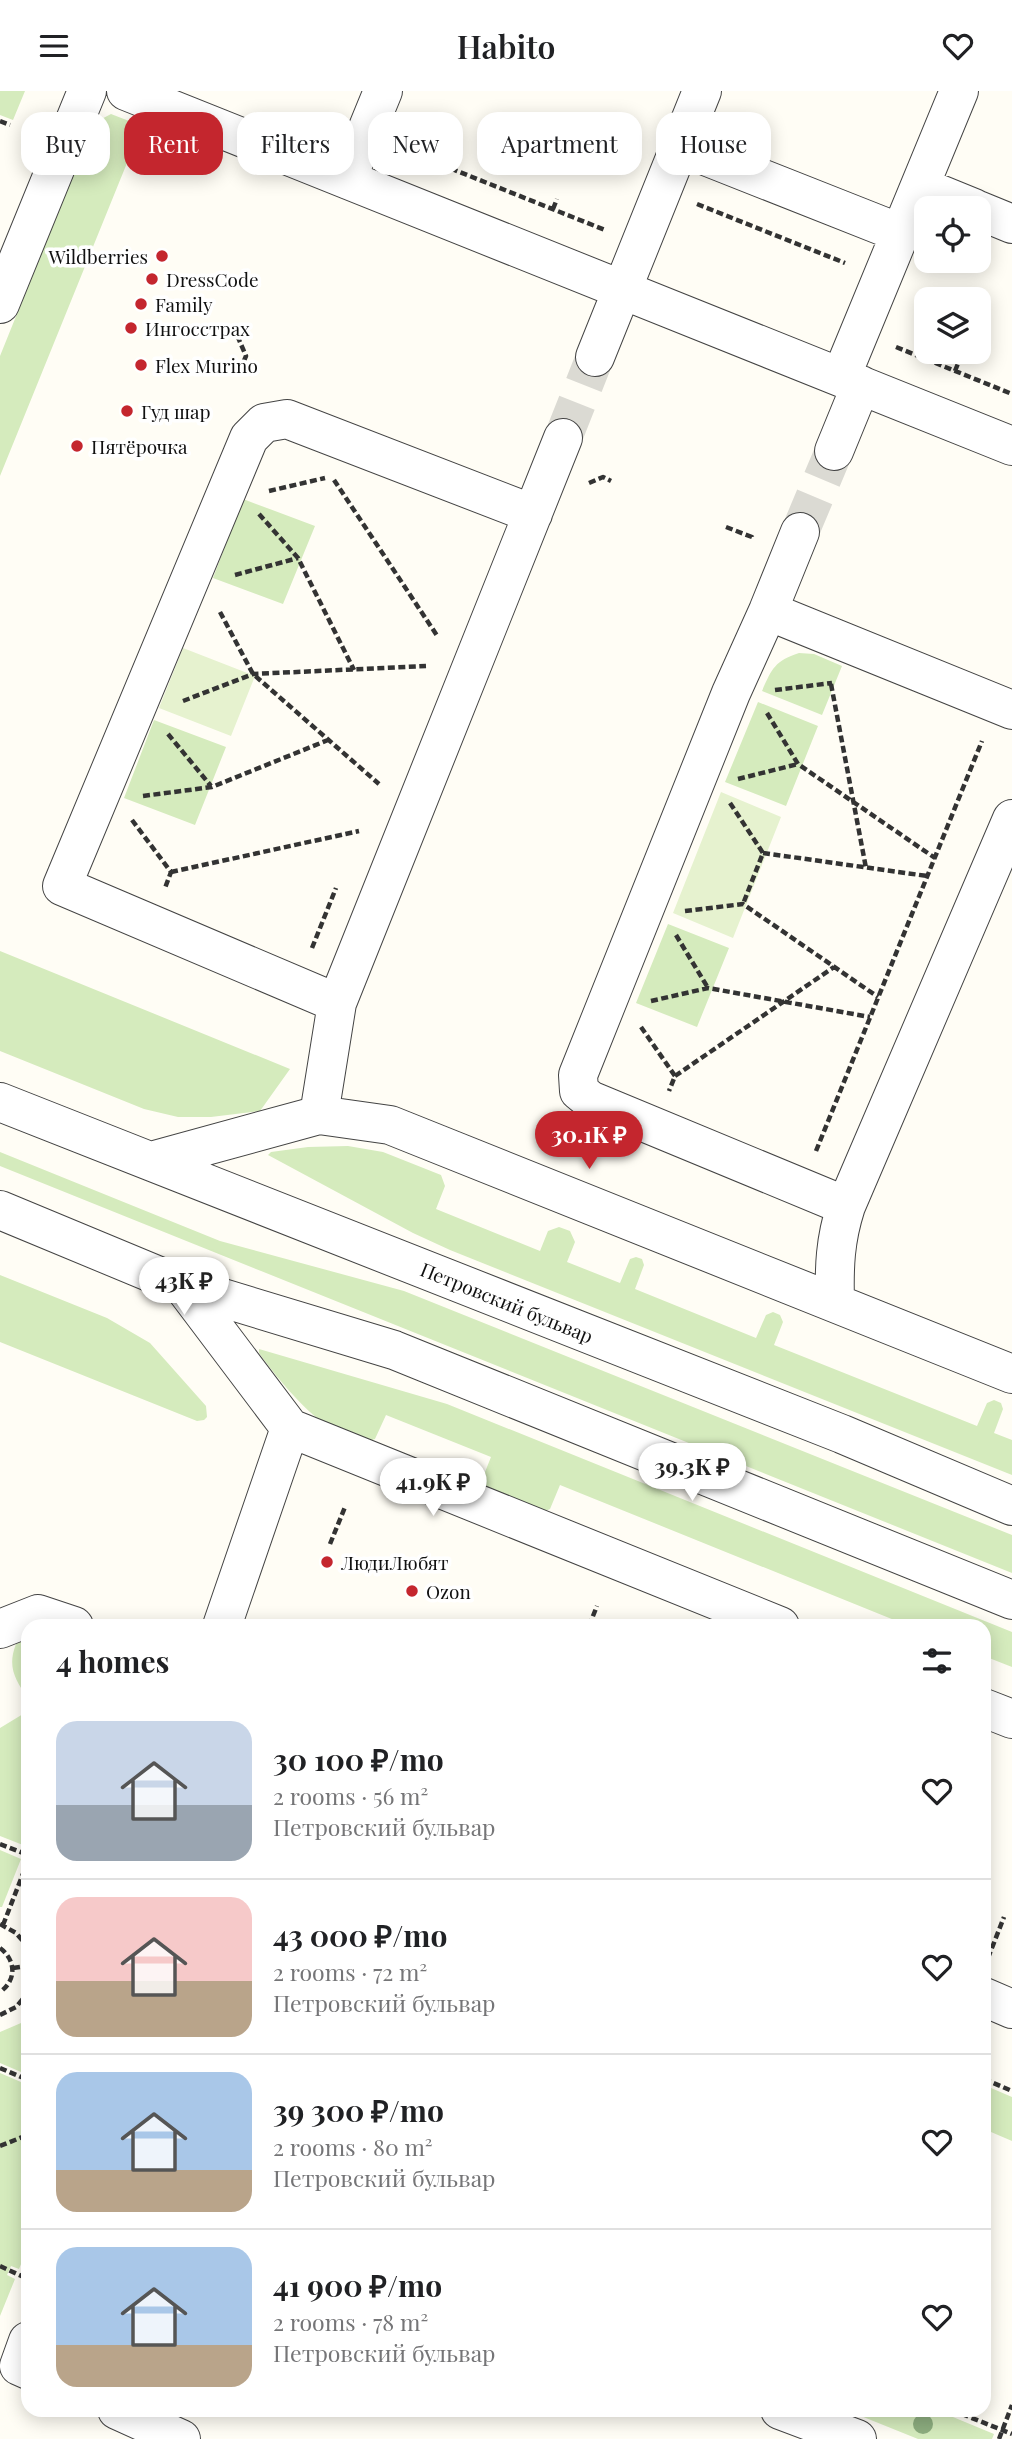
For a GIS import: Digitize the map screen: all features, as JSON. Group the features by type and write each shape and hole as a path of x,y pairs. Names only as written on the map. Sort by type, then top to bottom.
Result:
{"street":[{"path":"0,304 87,91"},
{"path":"126,91 1012,446"},
{"path":"347,179 383,91"},
{"path":"834,451 851,381 859,333 959,91"},
{"path":"690,112 696,93"},
{"path":"595,357 668,175"},
{"path":"753,175 900,233"},
{"path":"920,186 944,196"},
{"path":"991,215 1012,224"},
{"path":"337,1003 62,886 249,438 264,423 287,419 533,514"},
{"path":"319,1115 324,1068 337,1003 563,437"},
{"path":"800,532 734,685 608,999 578,1075 579,1091 590,1100 846,1206"},
{"path":"768,611 1004,707"},
{"path":"835,1302 837,1236 846,1206 1012,819"},
{"name":"Петровский бульвар","path":"0,1102 842,1434 1012,1506"},
{"path":"151,1161 319,1115 390,1125 1012,1374"},
{"path":"0,1210 183,1286 394,1350 1012,1600"},
{"path":"183,1286 290,1429 763,1619"},
{"path":"224,1619 290,1429"},
{"path":"25,1619 38,1614 53,1619"},
{"path":"0,1629 21,1621"},
{"path":"991,1711 1012,1719"},
{"path":"991,2000 1012,2009"},
{"path":"132,2417 181,2439"},
{"path":"799,2417 857,2439"}],"path":[{"path":"0,121 10,125"},
{"path":"463,173 641,244"},
{"path":"553,209 557,198"},
{"path":"690,201 849,264"},
{"path":"228,331 237,335 246,356 240,369"},
{"path":"859,333 1012,394"},
{"path":"955,371 958,364"},
{"path":"229,486 270,491 332,477 438,637"},
{"path":"229,486 251,505 298,558 354,670"},
{"path":"191,575 222,578 298,558"},
{"path":"191,575 210,592 253,674 379,783"},
{"path":"848,643 831,684 866,868"},
{"path":"137,706 165,708 253,674 426,666"},
{"path":"734,685 770,691 831,684"},
{"path":"734,685 764,707 798,764 935,858"},
{"path":"137,706 160,725 212,787"},
{"path":"802,1187 927,876 1004,707"},
{"path":"100,795 132,797 212,787 328,740"},
{"path":"697,776 732,781 798,764"},
{"path":"697,776 726,798 763,853 927,876"},
{"path":"100,795 128,815 171,872"},
{"path":"171,872 359,831"},
{"path":"743,904 763,853"},
{"path":"151,924 171,872"},
{"path":"645,908 679,912 743,904 878,997"},
{"path":"645,908 672,929 708,988"},
{"path":"655,1126 675,1076 834,967"},
{"path":"608,999 643,1003 708,988 870,1017"},
{"path":"608,999 636,1020 675,1076"},
{"path":"330,1544 345,1507"},
{"path":"592,1619 597,1605"},
{"path":"0,1844 21,1852"},
{"path":"21,1878 1,1925 21,1939"},
{"path":"991,1951 1004,1917"},
{"path":"0,1948 9,1957 13,1968 11,1980 0,1992"},
{"path":"13,1968 21,1967"},
{"path":"0,2015 16,2007 21,2001"},
{"path":"0,2068 21,2077"},
{"path":"991,2082 1012,2091"},
{"path":"0,2146 21,2139"},
{"path":"0,2266 21,2276"},
{"path":"999,2439 1012,2405"},
{"path":"970,2417 1012,2434"}],"green space":[{"path":"0,91 25,91 13,120 0,115"},
{"path":"110,115 124,119 124,170 0,476 0,356 73,175 110,175"},
{"path":"243,499 315,526 283,604 213,578"},
{"path":"183,648 255,676 231,736 159,708"},
{"path":"799,653 814,654 842,666 822,715 762,691 775,666"},
{"path":"758,702 818,726 786,806 725,782"},
{"path":"154,720 226,747 195,825 124,798"},
{"path":"721,792 781,817 733,938 673,913"},
{"path":"668,924 729,948 697,1027 636,1003"},
{"path":"0,951 290,1069 260,1111 211,1117 178,1117 144,1109 0,1051"},
{"path":"348,1146 383,1152 441,1175 445,1186 436,1209 540,1251 548,1231 559,1227 570,1231 575,1242 567,1262 620,1283 630,1259 642,1259 644,1265 635,1289 756,1338 766,1315 773,1312 780,1315 783,1322 774,1345 977,1426 987,1403 994,1400 1001,1403 1003,1409 994,1433 1012,1440 1012,1475 450,1250 268,1155 271,1152 308,1147"},
{"path":"0,1152 220,1241 404,1291 1012,1535 1012,1573 0,1166"},
{"path":"0,1275 107,1318 150,1343 206,1406 207,1417 197,1421 0,1342"},
{"path":"259,1349 447,1404 980,1619 892,1619 560,1485 550,1509 541,1513 484,1490 481,1482 491,1457 386,1415 375,1439 366,1442 331,1427 309,1411 259,1353"},
{"path":"991,1624 1012,1632 1012,1667 991,1659"},
{"path":"21,1642 21,1687 12,1666 16,1644"},
{"path":"21,1715 21,1844 0,1836 0,1728"},
{"path":"0,1850 21,1859 2,1907 0,1907"},
{"path":"21,2023 21,2072 0,2063 0,2032"},
{"path":"0,2073 21,2082 21,2264 19,2269 11,2266 7,2275 15,2279 0,2316"},
{"path":"991,2088 1012,2097 1012,2141 991,2132"},
{"path":"863,2417 953,2417 994,2434 992,2439 918,2439"}],"tunnel":[{"path":"563,438 595,357"},
{"path":"800,532 834,451"}],"place":[{"name":"Wildberries","path":"162,256"},
{"name":"DressCode","path":"152,279"},
{"name":"Family","path":"141,304"},
{"name":"Ингосстрах","path":"131,328"},
{"name":"Flex Murino","path":"141,365"},
{"name":"Гуд шар","path":"127,411"},
{"name":"Пятёрочка","path":"77,446"},
{"name":"ЛюдиЛюбят","path":"327,1562"},
{"name":"Ozon","path":"412,1591"}]}
